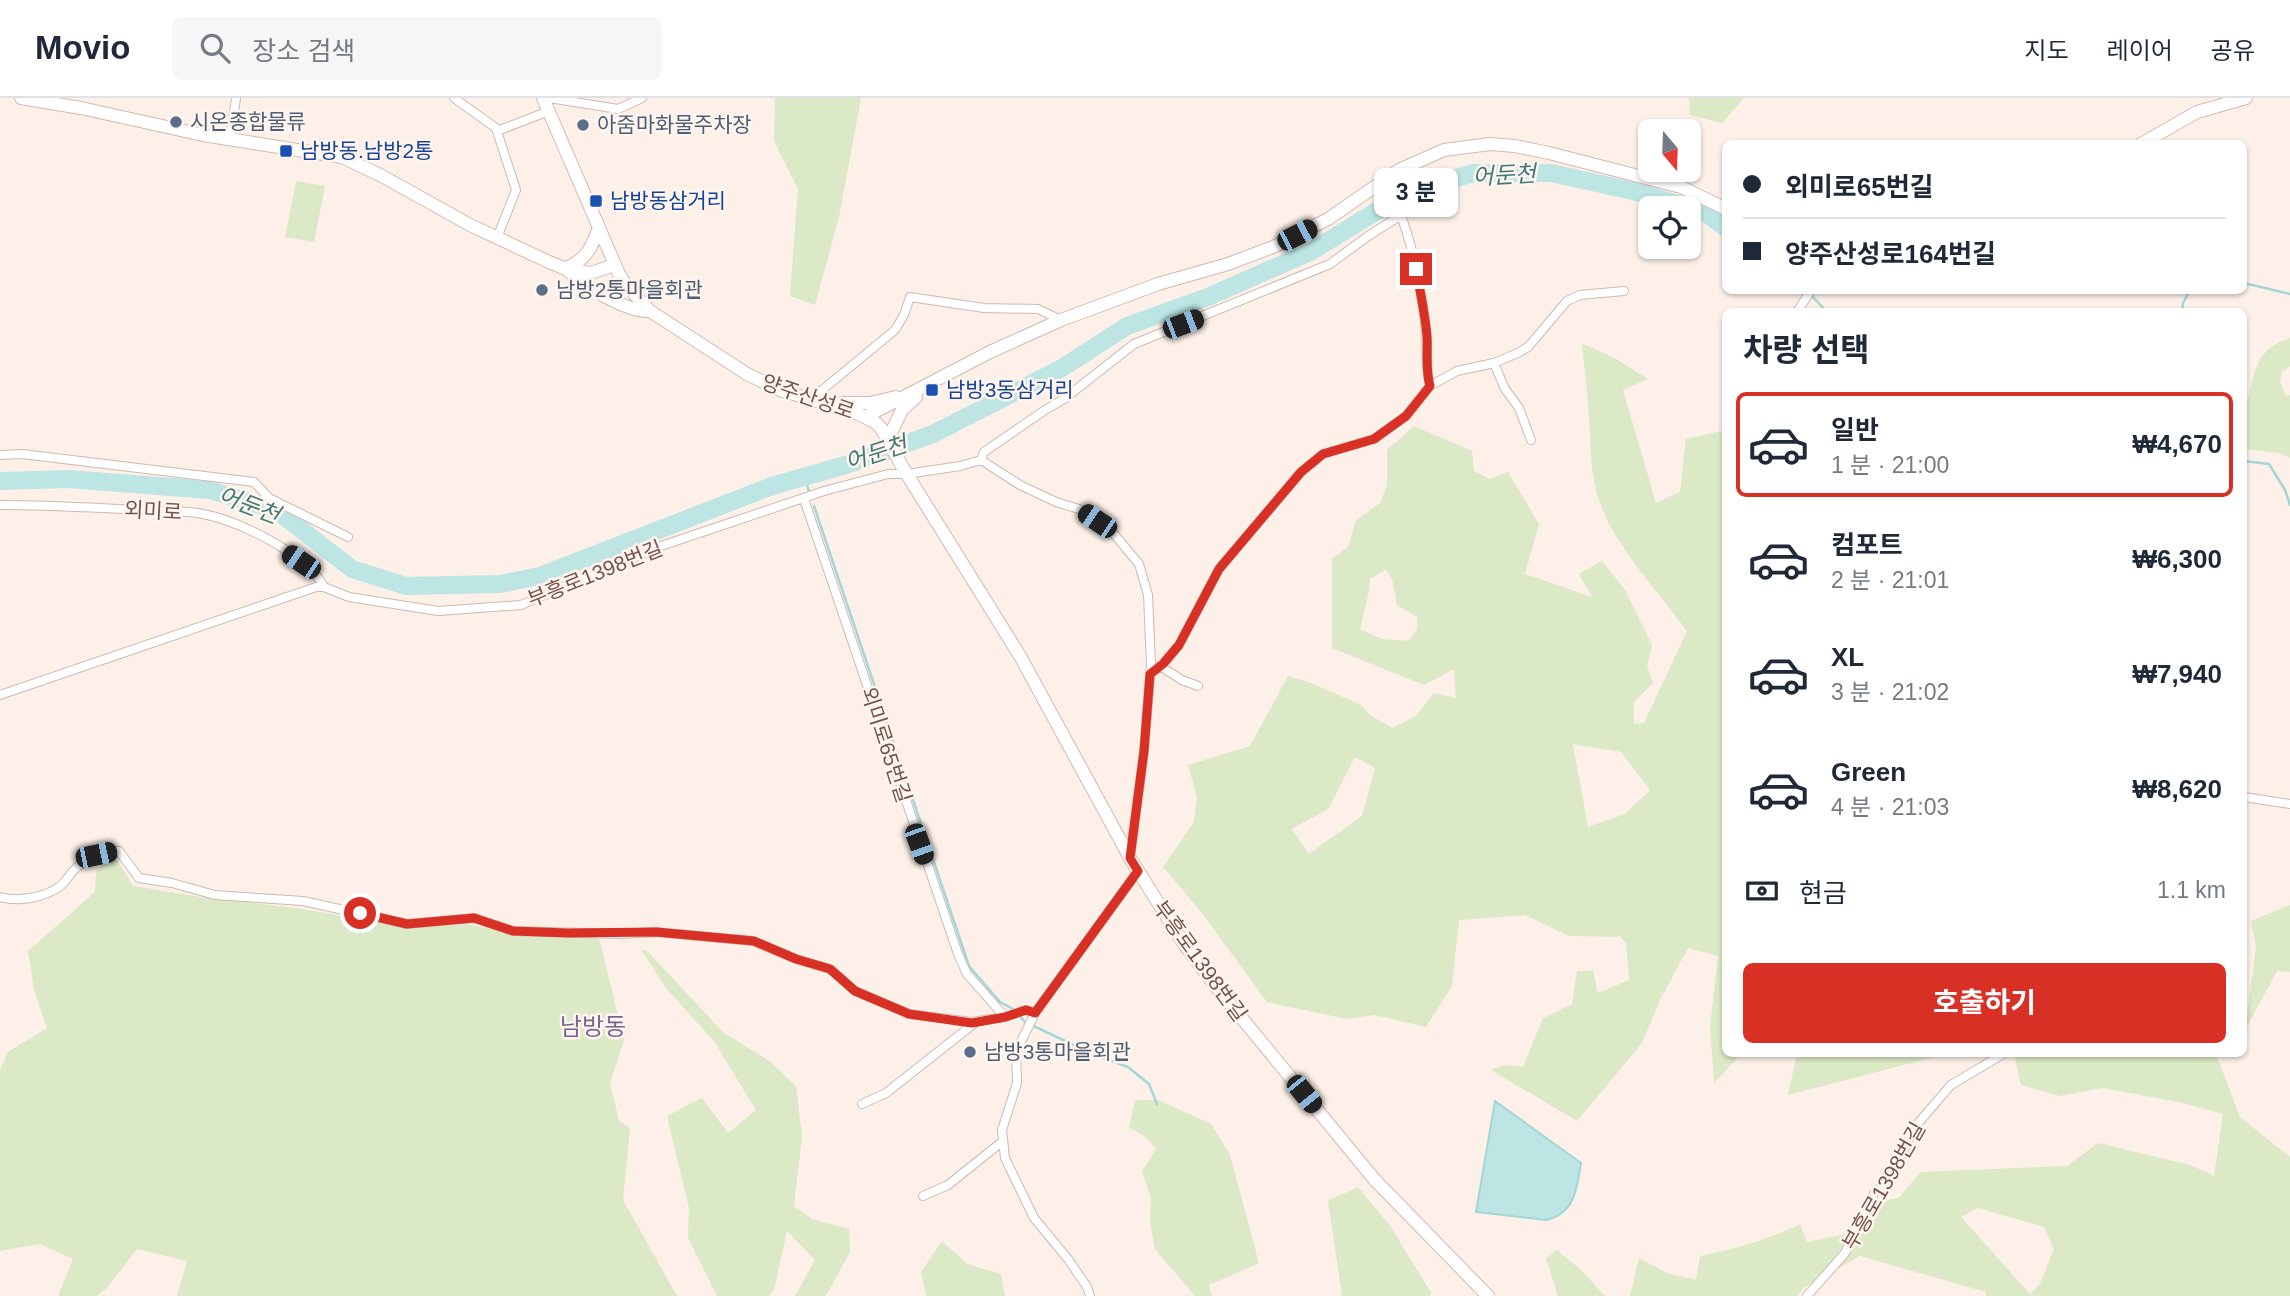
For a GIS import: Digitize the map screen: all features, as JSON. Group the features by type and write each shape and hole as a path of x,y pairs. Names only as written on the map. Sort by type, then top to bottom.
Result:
{"street":[{"path":"21,98 230,139 342,157 382,176 438,209 566,268 591,273 614,265"},
{"path":"230,139 236,98"},
{"path":"454,98 496,128 516,190 497,237"},
{"name":"양주산성로","path":"543,98 549,105 614,265 626,285 650,311 747,374 779,390 865,417 990,352 1061,320 1158,284 1228,264 1273,247 1387,184 1410,164 1444,150 1490,144 1515,146 1681,187 1722,207"},
{"path":"497,131 549,105 618,109 642,98"},
{"path":"2148,140 2197,112 2246,98"},
{"path":"1387,184 1416,269 1427,339 1426,359 1430,386"},
{"name":"부흥로1398번길","path":"324,587 349,597 438,611 521,605 662,545 754,513 888,474 960,466 981,460 984,452 1064,399 1134,344 1330,264 1400,216"},
{"path":"566,268 584,258 593,246 599,228"},
{"path":"566,268 576,279 623,305 640,312 650,311"},
{"path":"1130,858 1143,763 1150,674 1156,665 1179,645 1219,569 1301,472 1323,454 1374,439 1406,416 1430,386 1457,370 1494,363 1528,347 1567,301 1580,295 1625,292"},
{"path":"815,402 895,330 910,297 984,308 1038,309 1061,320"},
{"path":"1494,363 1505,389 1519,408 1531,440"},
{"path":"815,402 870,403 894,398 930,385"},
{"path":"888,439 902,410 930,385"},
{"name":"부흥로1398번길","path":"865,417 875,422 888,439 904,471 1020,656 1130,858 1184,944 1374,1179 1488,1296"},
{"path":"0,455 22,454 254,482 269,498 348,537"},
{"path":"981,460 1020,485 1056,502 1079,509 1114,534 1139,564 1149,595 1156,665"},
{"name":"외미로65번길","path":"804,499 958,954 967,974 987,1000 1013,1015"},
{"name":"외미로","path":"0,505 200,513 230,522 274,543 301,562 320,579 324,587"},
{"path":"0,695 317,587 324,587"},
{"path":"1156,665 1198,686"},
{"path":"2247,797 2290,804"},
{"path":"0,897 14,901 46,894 60,886 77,867 96,855 120,851 139,878 172,883 215,895 303,901 407,924 474,918 513,931 607,934 656,932 754,941 796,959 830,969 855,991 909,1014 976,1022 1026,1010 1032,1020"},
{"path":"1090,1296 1068,1259 1034,1218 1005,1158 1002,1130 1017,1083 1016,1052 1032,1020 1138,871"},
{"path":"862,1104 886,1093 976,1022"},
{"name":"부흥로1398번길","path":"1807,1296 1845,1253 1874,1194 1893,1174 1914,1128 1951,1085 1998,1057"},
{"path":"923,1196 948,1185 1003,1140"}],"green space":[{"path":"775,98 861,98 839,217 815,305 790,296 798,189 774,141"},
{"path":"1689,98 1744,98 1722,123 1690,115"},
{"path":"296,181 325,186 314,242 285,237"},
{"path":"2290,338 2290,366 2282,372 2280,382 2286,396 2290,395 2290,458 2279,453 2247,449 2247,400 2256,369 2264,354"},
{"path":"1582,343 1616,359 1648,379 1623,390 1656,503 1680,492 1686,439 1722,431 1722,1057 1738,1057 1714,1083 1710,1027 1718,956 1688,948 1660,1000 1642,1043 1577,1121 1491,1070 1504,1065 1523,1067 1543,1018 1572,1004 1577,971 1593,971 1598,993 1629,980 1626,943 1618,934 1618,937 1569,936 1525,915 1459,920 1452,986 1426,1027 1375,1015 1347,1019 1267,1002 1202,913 1163,867 1194,822 1197,797 1188,765 1250,746 1288,676 1361,705 1370,715 1392,728 1416,716 1434,693 1456,698 1454,669 1424,685 1332,648 1332,559 1348,547 1356,520 1380,503 1387,485 1387,450 1414,426 1472,451 1474,471 1490,479 1508,472 1539,524 1525,574 1592,597 1579,574 1602,561 1625,590 1652,645 1647,666 1653,683 1634,702 1634,724 1644,723 1687,631 1627,553 1607,520 1593,471","holes":["1386,569 1392,579 1397,605 1417,617 1417,629 1409,641 1382,639 1360,629 1370,579","1573,744 1621,752 1650,790 1625,814 1588,827","1355,757 1375,768 1362,816 1309,854 1292,829 1328,809"]},
{"path":"114,855 133,886 296,908 407,927 467,924 516,934 599,938 624,1040 610,1083 619,1120 630,1129 623,1200 677,1296 177,1296 187,1261 137,1249 107,1288 97,1296 58,1296 73,1259 40,1244 0,1251 0,1070 8,1052 47,1028 34,990 28,951 95,892 96,870"},
{"path":"2290,905 2290,972 2277,971 2247,1026 2256,947 2251,921"},
{"path":"641,949 647,951 724,1033 768,1060 796,1086 802,1136 794,1206 812,1219 849,1229 850,1252 826,1296 795,1296 815,1260 787,1231 774,1290 769,1296 717,1296 688,1238 689,1208 667,1116 702,1098 728,1133 756,1110 714,1041 665,987"},
{"path":"1796,1057 1934,1057 1788,1095"},
{"path":"2015,1057 2217,1057 2240,1117 2290,1157 2290,1296 1986,1296 1986,1292 1860,1256 1803,1288 1797,1296 1630,1296 1639,1258 1667,1273 1696,1280 1700,1256 1776,1235 1800,1224 1807,1242 1846,1234 1868,1206 1900,1197 1920,1172 2067,1166 2098,1143 2190,1165 2214,1176 2223,1114 2183,1103 2103,1088 2060,1096 2021,1085","holes":["1978,1208 2044,1227 2054,1249 2040,1284 2030,1294 1961,1217"]},
{"path":"1135,1100 1158,1100 1211,1124 1230,1155 1259,1263 1209,1285 1212,1296 1195,1296 1155,1249 1150,1222 1151,1198 1142,1171 1156,1149 1146,1137 1129,1127"},
{"path":"1358,1187 1391,1227 1431,1293 1430,1296 1342,1296 1328,1201"},
{"path":"942,1241 967,1264 1001,1274 1005,1296 926,1296 921,1272"},
{"path":"1557,1250 1580,1269 1605,1296 1558,1296 1546,1258"}],"water":[{"path":"1495,1101 1581,1163 1573,1199 1556,1217 1546,1220 1476,1212"}],"waterway":[{"name":"어둔천","path":"0,481 69,479 209,490 276,510 352,569 406,586 500,584 540,576 772,486 849,464 933,434 1062,368 1127,326 1208,297 1312,251 1385,206 1434,184 1474,173 1551,173 1633,191 1704,212 1722,225"},
{"path":"2247,284 2290,294"},
{"name":"어둔천","path":"1810,294 1823,308"},
{"path":"2182,308 2188,294"},
{"name":"어둔천","path":"2247,461 2269,464 2285,490 2290,505"},
{"path":"804,477 809,491"},
{"path":"814,506 969,966 1000,1002 1013,1009 1025,1022 1095,1055 1128,1067 1149,1084 1157,1104"}],"place":[{"name":"시온종합물류","path":"176,122"},
{"name":"아줌마화물주차장","path":"583,125"},
{"name":"남방동.남방2통","path":"286,151"},
{"name":"남방동삼거리","path":"596,201"},
{"name":"남방2통마을회관","path":"542,290"},
{"name":"남방3동삼거리","path":"932,390"},
{"name":"남방3통마을회관","path":"970,1052"}],"district":[{"name":"남방동","path":"593,1027"}],"route":[{"path":"360,913 407,924 474,918 513,931 632,934 656,932 754,941 796,959 830,969 855,991 909,1014 972,1023 1026,1010 1035,1013 1138,871 1130,858 1144,751 1150,674 1163,664 1179,645 1219,569 1301,472 1323,454 1374,439 1406,416 1430,386 1426,359 1427,339 1416,269"}]}
